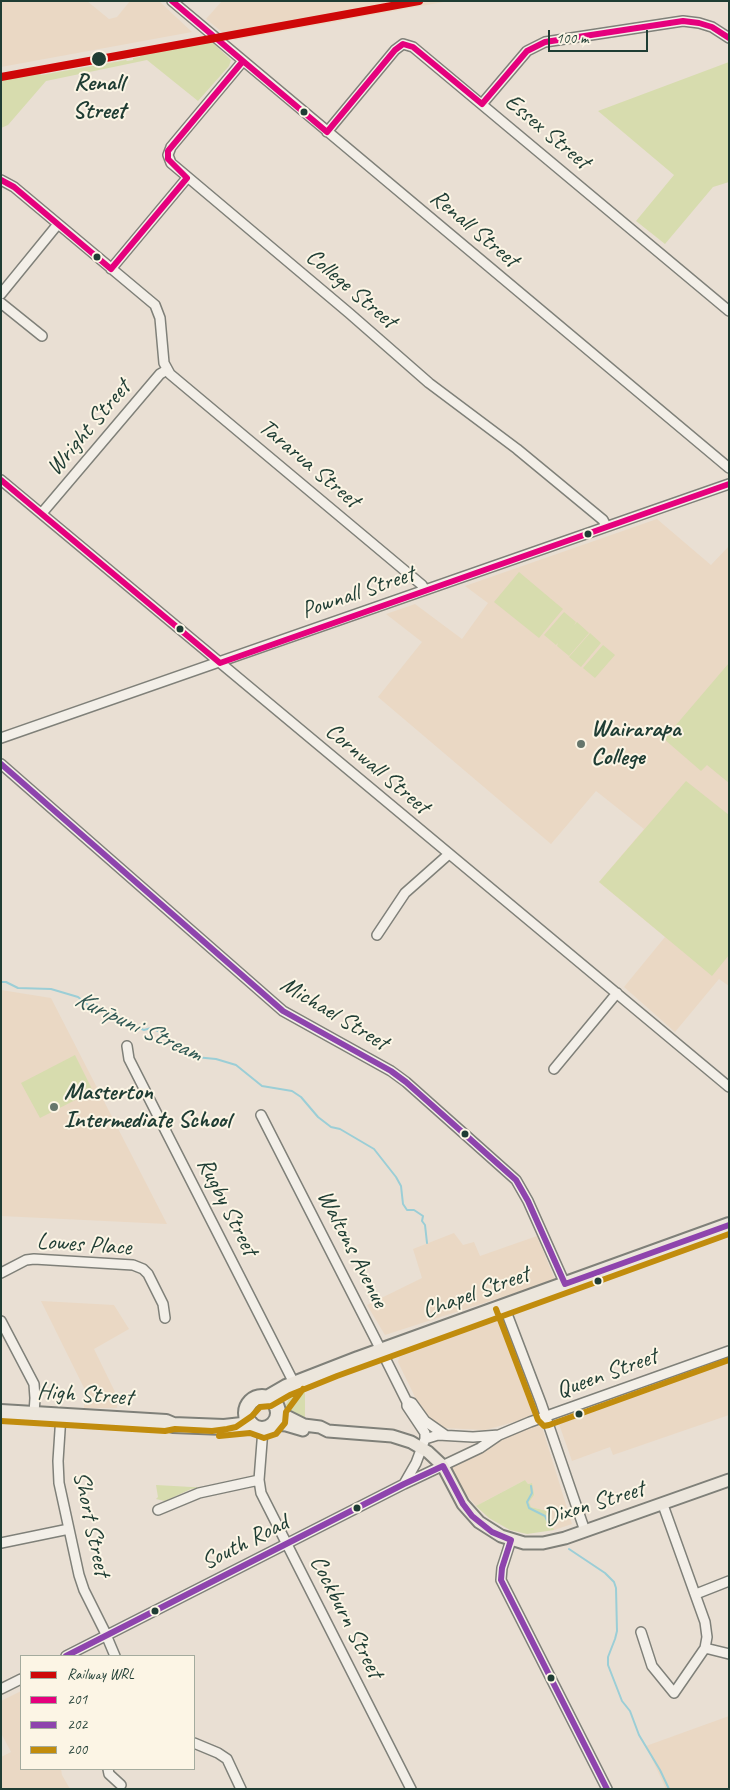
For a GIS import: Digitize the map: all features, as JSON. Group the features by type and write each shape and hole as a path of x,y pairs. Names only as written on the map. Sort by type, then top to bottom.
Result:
{"highway":[{"name":"Chapel Street","path":"269,1416 286,1388 381,1350 729,1225"},
{"name":"Chapel Street","path":"247,1409 254,1400 261,1398 269,1416"},
{"name":"High Street","path":"1,1412 166,1422 174,1420 212,1422 232,1419 247,1409"},
{"path":"247,1409 246,1415 269,1416"},
{"name":"High Street","path":"166,1422 173,1425 224,1427 269,1416"}],"main road":[{"name":"High Street","path":"269,1416 286,1425 319,1434 328,1431 392,1436 423,1443 443,1466"},
{"name":"Dixon Street","path":"443,1466 463,1504 472,1516 492,1532 524,1543 543,1543 585,1531 663,1505 729,1480"}],"street":[{"name":"Renall Street","path":"172,1 729,468"},
{"path":"482,104 526,51 545,42 683,21 699,22 712,27 729,38"},
{"name":"Essex Street","path":"327,132 394,50 403,44 413,47 729,311"},
{"name":"College Street","path":"243,61 168,151 168,159 171,164 349,313 429,383 524,455 603,520 606,526"},
{"path":"111,269 187,178"},
{"path":"1,180 14,187 150,300 159,312 164,363 167,370"},
{"path":"1,294 58,224"},
{"path":"1,303 42,336"},
{"name":"Wright Street","path":"42,514 160,374 167,370"},
{"name":"Tararua Street","path":"167,370 422,584 425,590"},
{"name":"Cornwall Street","path":"1,480 729,1087"},
{"name":"Pownall Street","path":"1,738 729,484"},
{"name":"Michael Street","path":"1,764 283,1011 391,1071 406,1082 516,1180 528,1201 565,1284"},
{"path":"377,936 405,893 449,854"},
{"path":"554,1069 617,993"},
{"name":"Rugby Street","path":"127,1046 130,1059 295,1385"},
{"name":"Waltons Avenue","path":"261,1115 381,1350 407,1402 407,1406 424,1433 423,1443"},
{"name":"Lowes Place","path":"1,1273 26,1260 34,1259 133,1265 148,1274 163,1304 165,1318"},
{"path":"504,1306 546,1417 585,1531"},
{"path":"1,1321 34,1384 34,1414"},
{"name":"Queen Street","path":"443,1466 480,1448 499,1435 729,1352"},
{"name":"Waltons Avenue","path":"407,1402 412,1403 430,1425 446,1436"},
{"name":"Short Street","path":"61,1415 58,1472 79,1576 115,1655"},
{"name":"Cockburn Street","path":"269,1416 260,1480 261,1493 411,1789"},
{"name":"Queen Street","path":"423,1443 438,1435 499,1435"},
{"path":"404,1484 416,1463 423,1443"},
{"name":"South Road","path":"68,1655 443,1466"},
{"path":"158,1510 199,1493 260,1480"},
{"path":"640,1632 652,1666 674,1693 705,1648 707,1637 706,1622 663,1505"},
{"path":"1,1543 69,1529"},
{"path":"511,1540 502,1568 501,1580 607,1789"},
{"path":"696,1594 729,1581"},
{"path":"705,1648 729,1654"},
{"path":"1,1689 20,1680"},
{"path":"195,1742 227,1759 241,1789"},
{"path":"108,1770 109,1774 121,1785"}],"shaded area":[{"path":"1,1 87,1 109,19 117,17 130,1 159,1 192,32 1,67"},
{"path":"222,1 449,1 235,40 206,19"},
{"name":"Wairarapa College","path":"657,519 711,565 729,546 729,986 719,979 675,1032 624,987 665,937 599,882 644,829 596,791 551,844 378,697 422,642 386,614 415,604 462,639 488,603 465,586"},
{"name":"Masterton Intermediate School","path":"1,990 51,998 167,1224 1,1216"},
{"path":"454,1233 463,1245 474,1242 480,1256 537,1236 555,1280 385,1335 367,1305 422,1278 413,1249"},
{"path":"41,1301 114,1305 129,1329 94,1349 117,1396 117,1408 84,1408 84,1388"},
{"path":"500,1320 531,1401 537,1407 536,1413 532,1417 485,1430 444,1428 430,1419 415,1397 398,1362 399,1357"},
{"path":"729,1361 729,1415 613,1455 610,1447 572,1461 559,1424"},
{"path":"542,1427 572,1524 554,1530 547,1511 531,1507 529,1502 532,1483 528,1484 525,1480 476,1506 465,1493 449,1467 521,1429"},
{"path":"20,1692 20,1770 61,1770 70,1789 1,1789 1,1757 11,1752 1,1733 1,1701"},
{"path":"729,1716 729,1789 666,1789 646,1746"}],"green space":[{"path":"212,42 231,60 229,66 198,101 147,60 46,81 8,125 1,128 1,79 40,72 41,75 133,60 133,58 140,57 140,53"},
{"path":"729,62 729,182 713,187 665,244 636,221 674,175 598,111"},
{"path":"519,572 563,609 539,638 494,602"},
{"path":"564,612 576,622 574,625 577,622 589,633 569,656 557,646 558,643 556,645 544,635"},
{"path":"590,633 601,643 581,667 569,657"},
{"path":"603,645 615,655 595,678 583,668"},
{"path":"729,663 729,783 707,765 701,771 664,739"},
{"path":"686,781 729,815 729,955 712,976 599,882"},
{"path":"75,1055 93,1091 40,1118 21,1083"},
{"path":"305,1390 305,1419 295,1417 285,1409 285,1406 289,1399"},
{"path":"525,1480 528,1484 532,1483 534,1495 529,1502 531,1507 547,1511 554,1530 527,1534 510,1530 489,1518 476,1506"},
{"path":"156,1485 209,1488 191,1489 165,1501 156,1499 158,1497"}],"waterway":[{"name":"Kurīpuni Stream","path":"1,982 6,982 18,988 51,989 78,997 88,1005 114,1014 144,1030 151,1028 158,1031 186,1055 216,1059 236,1065 262,1086 292,1091 301,1097 318,1117 331,1127 340,1129 374,1149 401,1186 403,1204 407,1210 414,1210 423,1216 422,1221 425,1225 427,1243"},
{"name":"Kurīpuni Stream","path":"531,1486 532,1493 527,1502 529,1508 545,1516 550,1527"},
{"name":"Kurīpuni Stream","path":"569,1549 605,1573 614,1582 616,1588 617,1631 608,1657 608,1665 622,1701 630,1711 639,1735 669,1789"}],"rail line":[{"name":"WRL","path":"1,77 419,1"}],"transit line":[{"name":"201","path":"172,1 327,132 395,50 403,44 413,47 482,104 527,51 545,42 683,21 712,27 729,38"},
{"name":"201","path":"1,180 14,187 111,269 187,178 168,159 168,151 243,61"},
{"name":"201","path":"1,480 220,663 729,484"},
{"name":"202","path":"1,764 283,1011 391,1071 406,1082 516,1180 528,1201 565,1284 729,1225"},
{"name":"200","path":"1,1421 165,1431 175,1429 212,1431 236,1427 252,1416 260,1407 271,1406 290,1395 337,1376 729,1234"},
{"name":"200","path":"496,1309 538,1420 544,1426 729,1360"},
{"name":"200","path":"219,1436 250,1433 264,1438 276,1434 285,1423 286,1412 303,1389"},
{"name":"202","path":"68,1655 443,1466 463,1504 472,1516 492,1532 511,1540 502,1568 501,1580 607,1789"}],"place":[{"name":"Renall Street","path":"99,59"},
{"name":"Wairarapa College","path":"581,744"},
{"name":"Masterton Intermediate School","path":"54,1107"}]}
